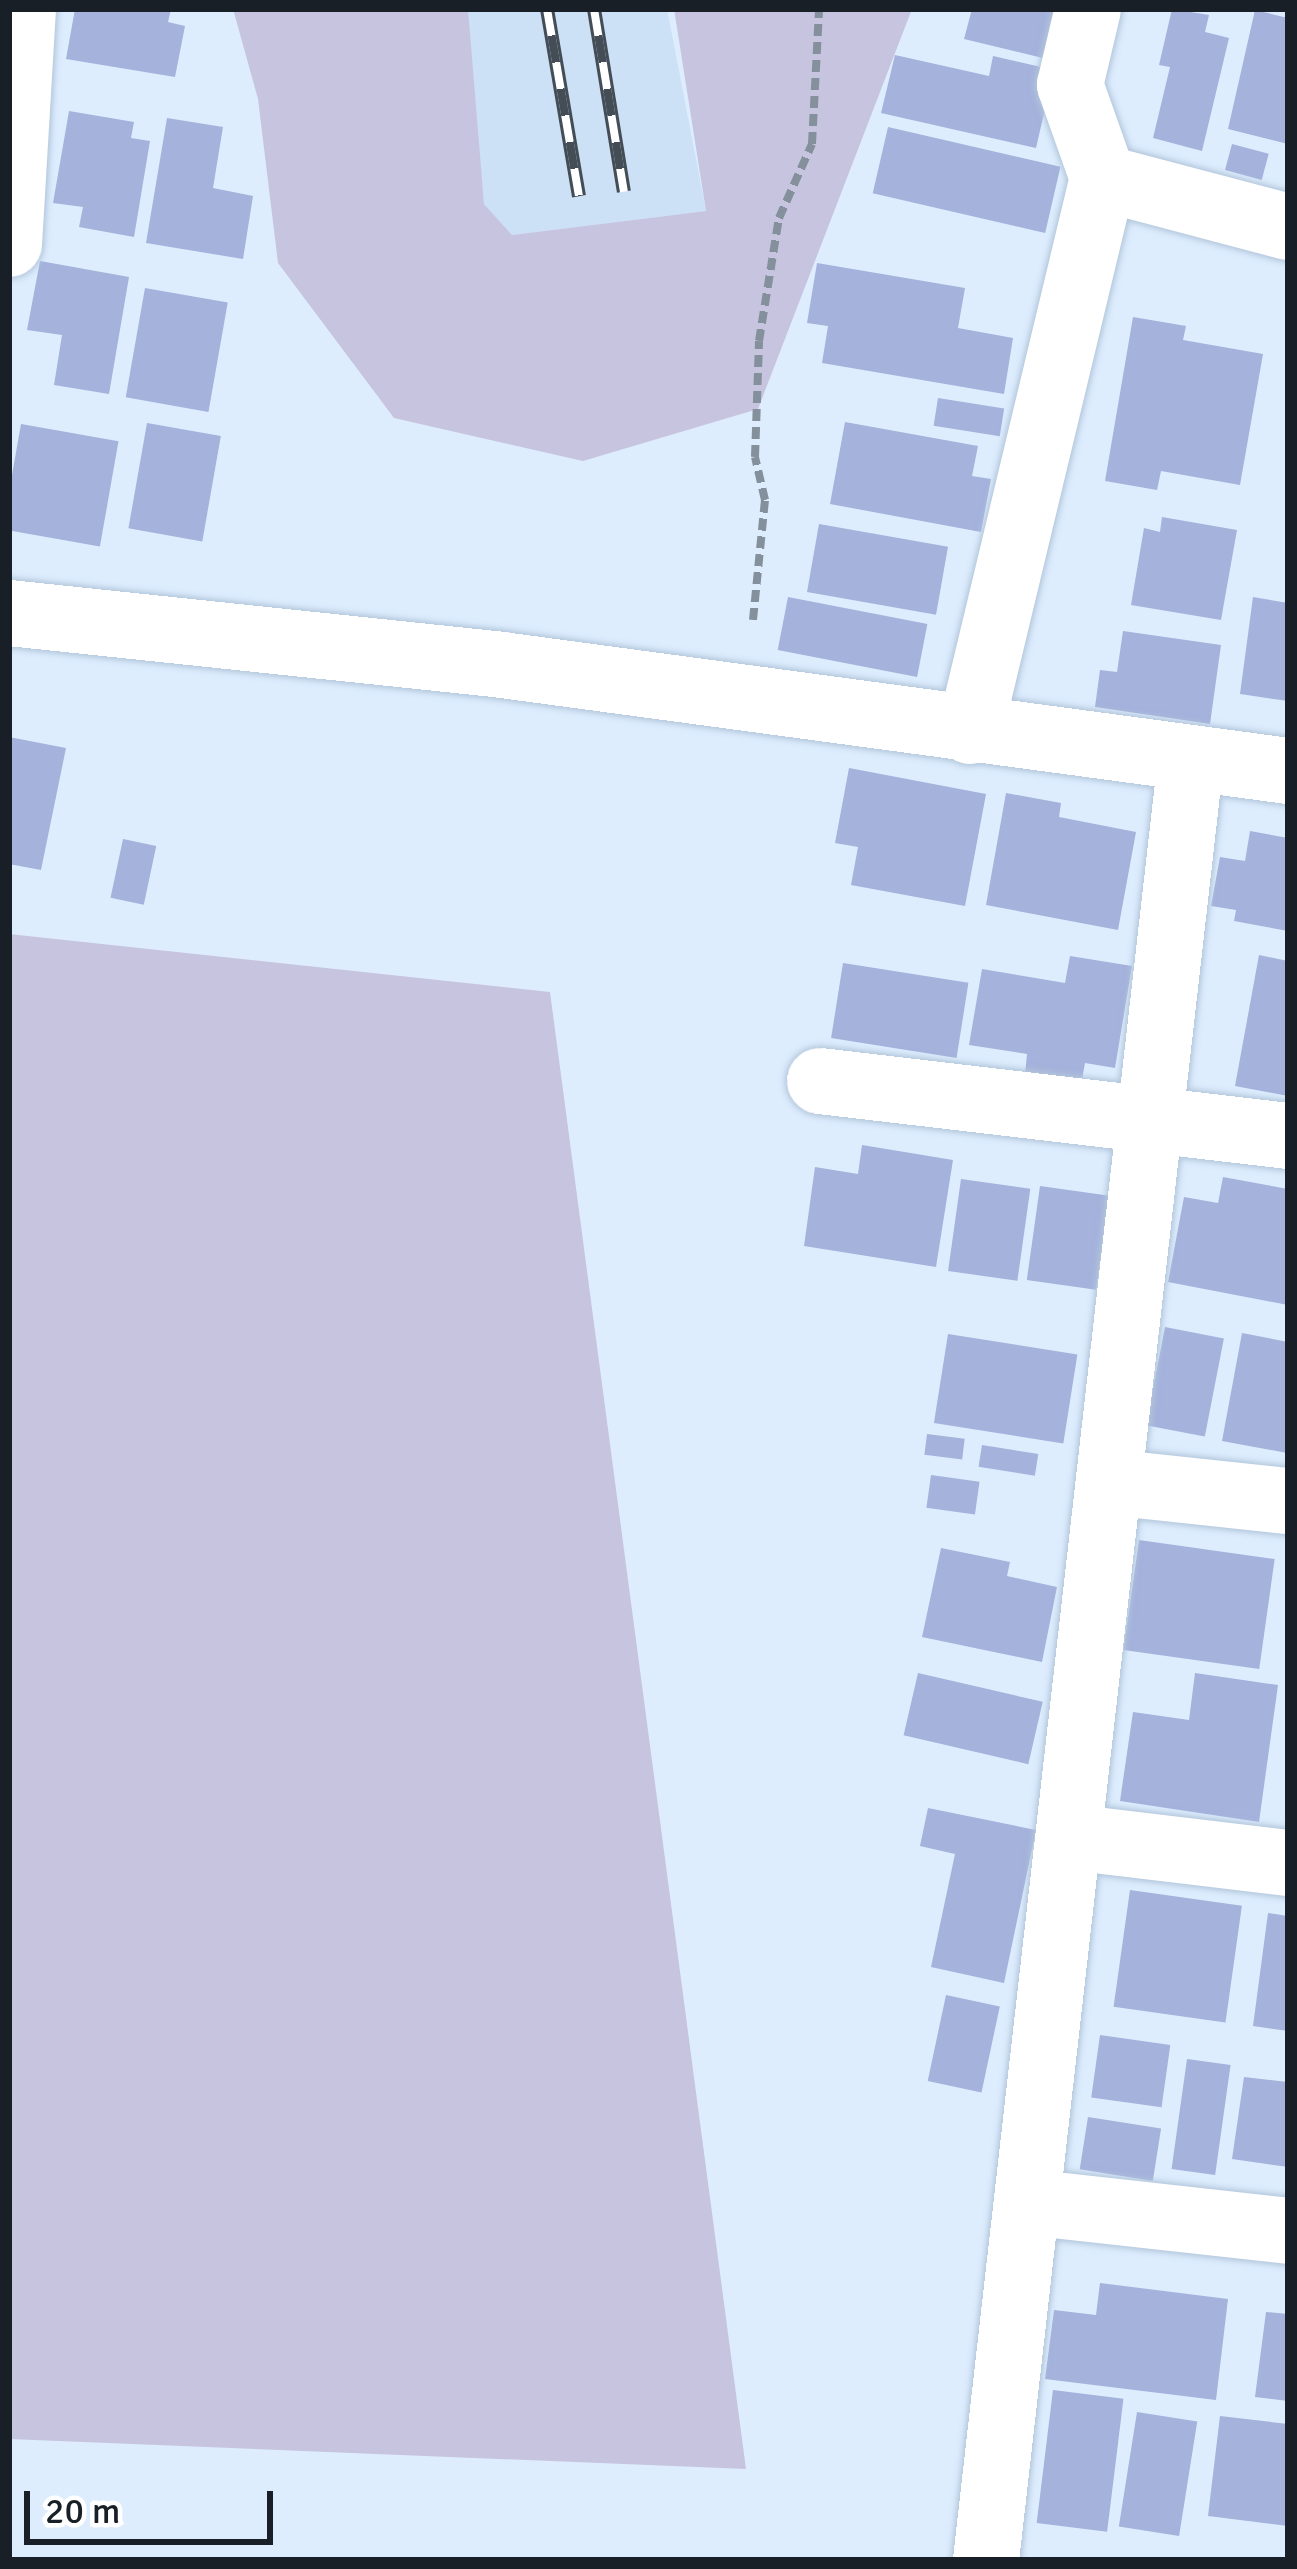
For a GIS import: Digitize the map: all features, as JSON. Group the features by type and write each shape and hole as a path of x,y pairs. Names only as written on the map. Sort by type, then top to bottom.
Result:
{"street":[{"path":"970,731 1102,178 1070,85 1088,9"},
{"path":"9,241 17,49"},
{"path":"1102,178 1288,227"},
{"path":"9,613 746,699 1288,771"},
{"path":"992,2559 1027,2203 1191,759"},
{"path":"820,1081 1288,1136"},
{"path":"1109,1482 1288,1502"},
{"path":"1069,1837 1288,1863"},
{"path":"1027,2203 1288,2231"}],"path":[{"path":"746,699 765,500 755,457 758,341 779,218 812,143 819,9"}],"shaded area":[{"path":"233,9 468,9 484,204 512,235 706,211 674,9 912,9 758,409 583,461 394,418 278,263 258,99"},
{"path":"466,9 667,9 706,211 512,235 484,204"},
{"path":"9,934 550,992 746,2469 9,2439"}],"building":[{"path":"75,9 171,9 168,22 185,26 175,77 66,59"},
{"path":"972,9 1059,9 1047,59 964,39"},
{"path":"1172,9 1209,15 1205,32 1229,38 1202,151 1153,138 1170,67 1159,65"},
{"path":"1255,10 1288,18 1288,144 1228,129"},
{"path":"895,55 989,76 993,56 1054,70 1036,148 881,113"},
{"path":"69,111 134,122 131,138 150,141 134,237 79,227 83,207 53,203"},
{"path":"167,118 223,127 213,188 253,196 243,259 146,243"},
{"path":"888,127 1060,167 1045,233 873,193"},
{"path":"1232,144 1269,154 1262,180 1225,170"},
{"path":"40,261 129,277 109,394 54,385 62,335 27,330"},
{"path":"817,263 965,288 958,328 1013,338 1004,394 822,363 828,326 807,323"},
{"path":"145,288 228,303 208,412 126,397"},
{"path":"1133,317 1186,326 1183,340 1263,354 1240,485 1161,471 1157,490 1105,481"},
{"path":"938,398 1004,408 1000,436 934,426"},
{"path":"845,422 978,446 972,476 991,479 981,532 830,504"},
{"path":"147,423 221,436 202,541 128,528"},
{"path":"21,424 118,441 100,547 9,531 9,492"},
{"path":"1162,517 1237,530 1221,620 1131,605 1144,528 1160,532"},
{"path":"819,524 948,547 936,615 807,592"},
{"path":"788,597 927,624 917,677 778,650"},
{"path":"1253,597 1288,603 1288,701 1240,694"},
{"path":"1123,631 1221,645 1210,724 1095,707 1100,670 1117,672"},
{"path":"9,737 66,748 41,870 9,864"},
{"path":"849,768 986,794 965,906 851,885 858,847 835,843"},
{"path":"1006,793 1061,803 1059,817 1136,832 1118,930 986,905"},
{"path":"1250,831 1288,838 1288,931 1234,921 1236,910 1211,906 1220,857 1245,861"},
{"path":"123,839 156,846 144,905 111,898"},
{"path":"1259,955 1288,961 1288,1096 1235,1086"},
{"path":"1070,956 1132,966 1115,1068 1085,1063 1081,1085 1025,1075 1027,1054 969,1045 982,969 1065,983"},
{"path":"843,963 968,983 957,1058 831,1038"},
{"path":"862,1145 953,1160 936,1267 804,1246 815,1167 858,1174"},
{"path":"1223,1177 1288,1189 1288,1305 1168,1282 1184,1197 1218,1203"},
{"path":"961,1179 1030,1189 1017,1281 948,1271"},
{"path":"1040,1186 1109,1196 1096,1290 1027,1280"},
{"path":"1165,1327 1224,1338 1205,1437 1146,1425"},
{"path":"1242,1333 1288,1342 1287,1453 1222,1441"},
{"path":"948,1334 1077,1354 1063,1443 934,1423"},
{"path":"927,1434 965,1439 962,1459 924,1455"},
{"path":"982,1445 1038,1454 1035,1476 979,1467"},
{"path":"931,1475 980,1482 975,1514 926,1508"},
{"path":"1139,1540 1275,1559 1259,1669 1124,1650"},
{"path":"941,1548 1010,1562 1007,1576 1057,1587 1042,1662 922,1637"},
{"path":"918,1673 1043,1702 1028,1764 904,1735"},
{"path":"1195,1673 1278,1685 1259,1822 1120,1801 1133,1712 1189,1720"},
{"path":"928,1808 1036,1830 1004,1983 931,1967 955,1854 920,1846"},
{"path":"1130,1890 1242,1906 1225,2023 1114,2007"},
{"path":"1268,1913 1288,1916 1288,2031 1253,2026"},
{"path":"946,1995 1000,2006 982,2093 928,2081"},
{"path":"1100,2035 1170,2045 1162,2107 1091,2097"},
{"path":"1187,2059 1231,2065 1215,2175 1172,2169"},
{"path":"1244,2077 1288,2082 1288,2167 1232,2159"},
{"path":"1088,2117 1161,2129 1153,2181 1080,2169"},
{"path":"1100,2283 1228,2299 1216,2400 1045,2379 1054,2310 1096,2315"},
{"path":"1266,2312 1288,2314 1288,2401 1255,2397"},
{"path":"1053,2390 1123,2399 1107,2532 1037,2523"},
{"path":"1137,2412 1197,2422 1179,2536 1119,2527"},
{"path":"1220,2416 1288,2424 1288,2526 1208,2516"}],"railway":[{"path":"547,9 579,196"},
{"path":"594,9 624,192"}]}
